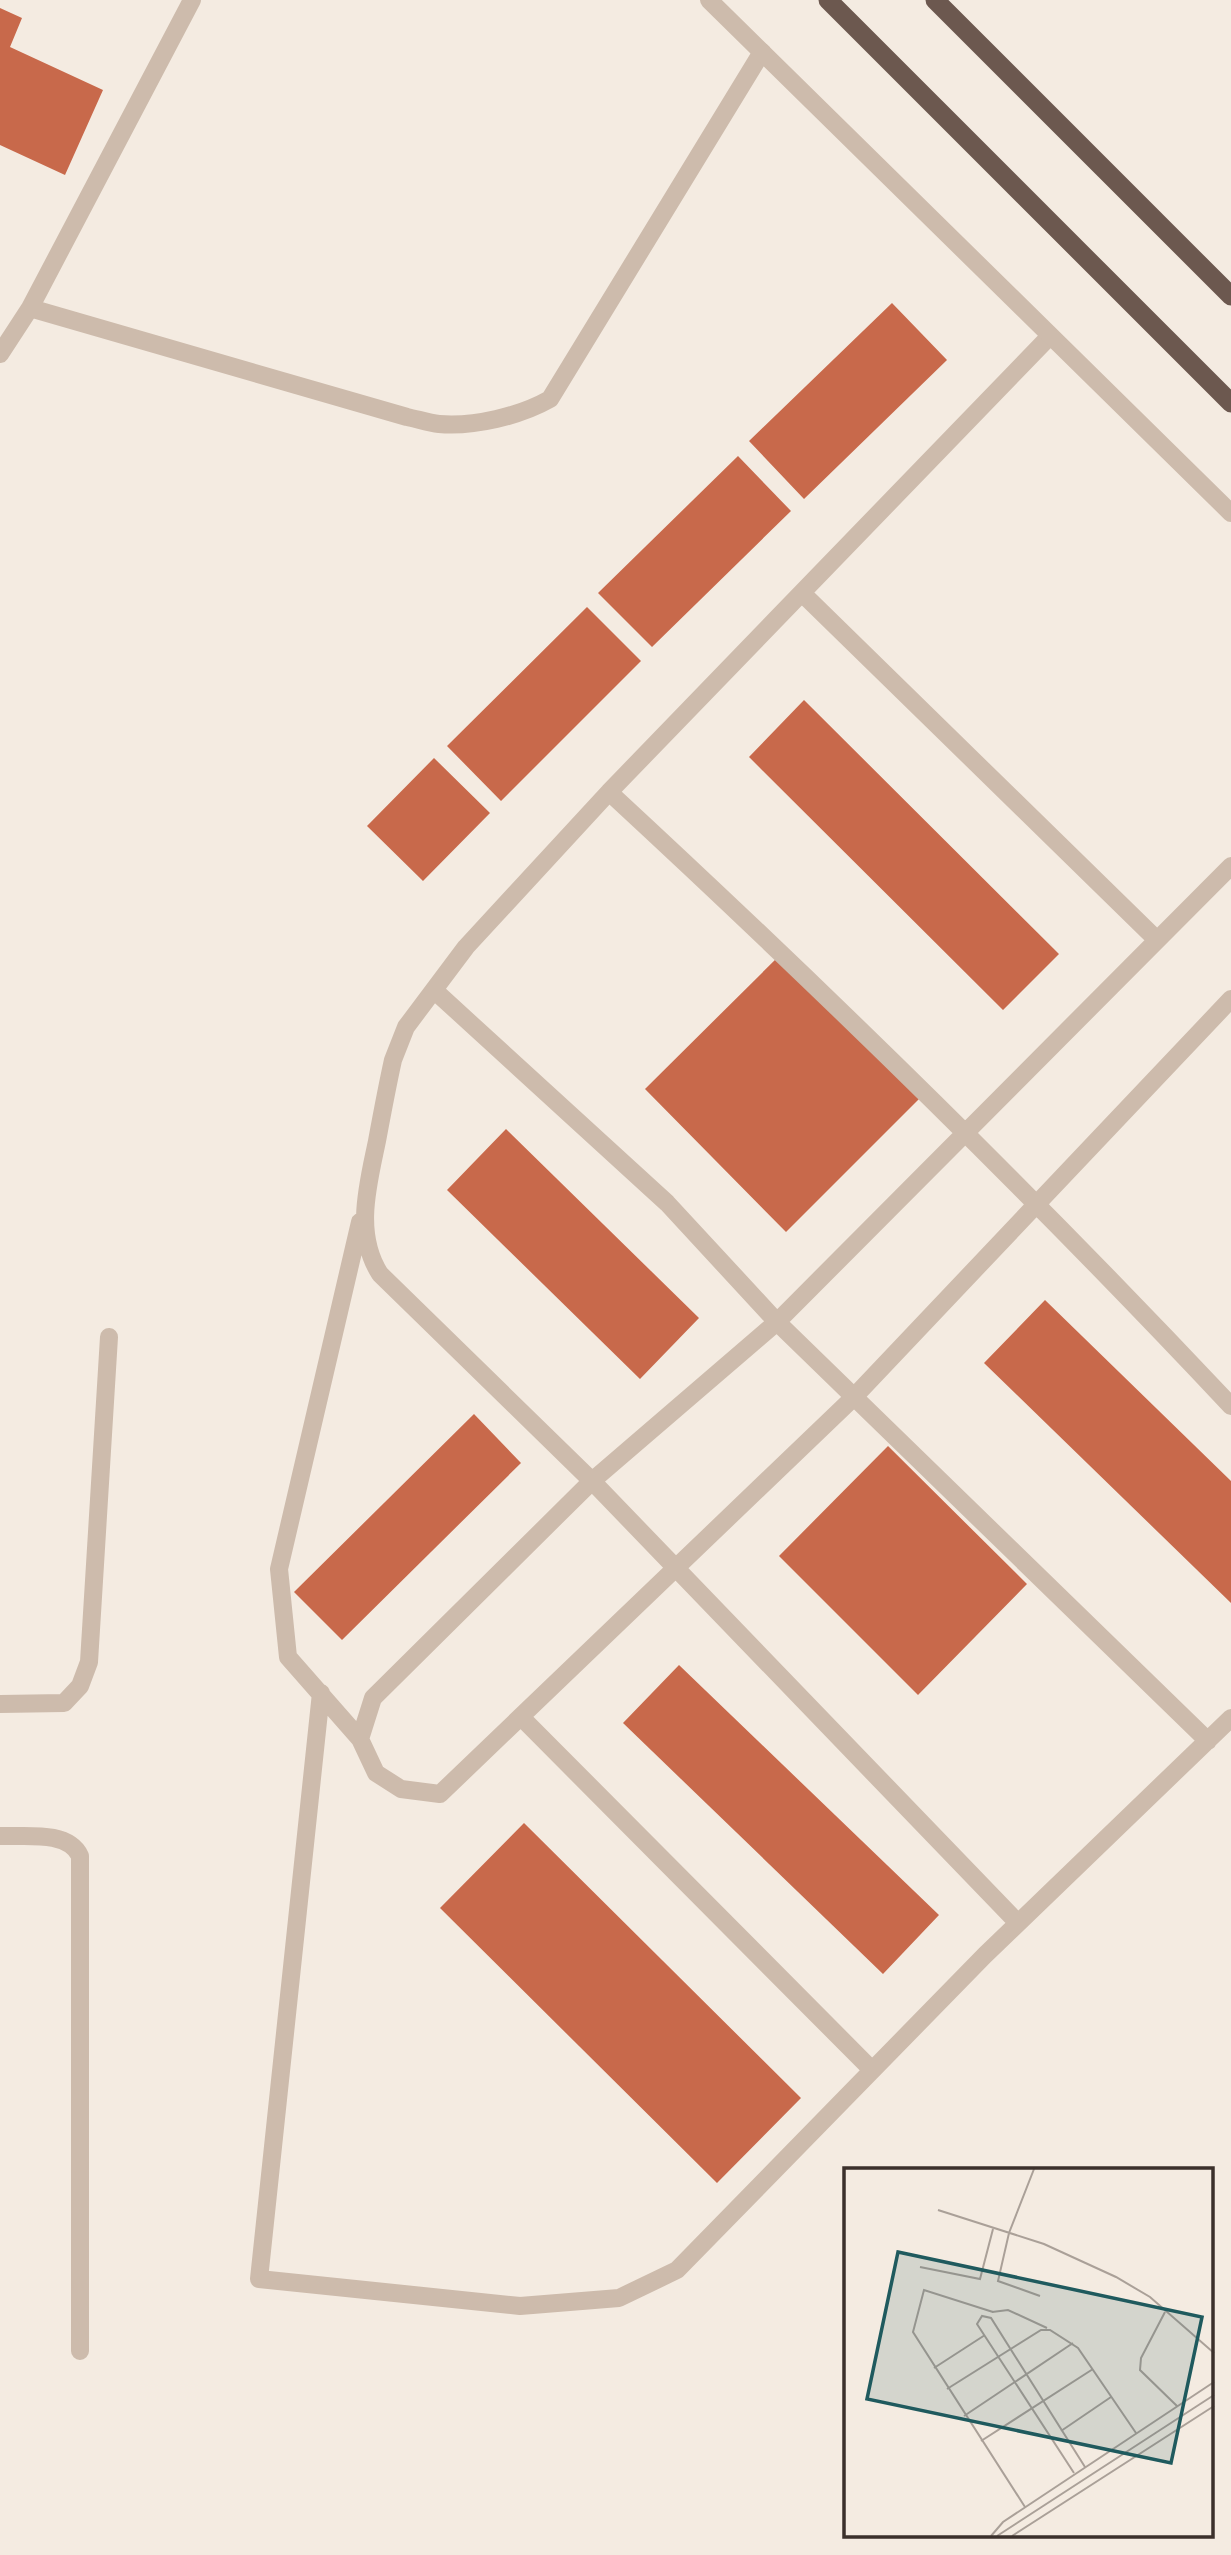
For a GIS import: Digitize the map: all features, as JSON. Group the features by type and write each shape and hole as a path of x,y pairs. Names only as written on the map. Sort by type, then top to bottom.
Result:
{"highway":[{"path":"828,0 1231,402"},
{"path":"935,0 1231,296"}],"street":[{"path":"0,354 30,308 192,0"},
{"path":"709,0 1231,513"},
{"path":"30,308 407,417 440,424 501,417 534,408 550,399 762,52"},
{"path":"1050,336 609,792 466,947 406,1027 398,1043 279,1569 288,1657 360,1739 376,1773 401,1789 440,1794 853,1398 1231,999"},
{"path":"802,593 1157,940"},
{"path":"609,792 772,944 1035,1204 1231,1406"},
{"path":"360,1739 373,1698 592,1481 776,1322 1231,866"},
{"path":"435,991 667,1203 776,1322 1208,1741"},
{"path":"364,1201 366,1240 372,1262 380,1274 592,1481 1018,1923"},
{"path":"0,1704 64,1703 80,1686 89,1662 109,1337"},
{"path":"321,1693 259,2280 520,2306 619,2298 677,2270 1018,1923 1231,1718"},
{"path":"521,1717 872,2070"},
{"path":"0,1836 56,1839 74,1846 80,1856 80,2351"}],"building":[{"path":"0,8 22,18 10,47 103,90 65,175 0,145"},
{"path":"892,303 947,360 804,499 749,441"},
{"path":"738,456 791,511 652,647 598,593"},
{"path":"587,607 641,661 501,801 447,746"},
{"path":"804,700 1059,954 1003,1010 749,757"},
{"path":"434,758 490,813 423,881 367,826"},
{"path":"780,955 920,1098 786,1232 645,1089"},
{"path":"506,1129 699,1318 640,1379 447,1190"},
{"path":"1045,1300 1231,1481 1231,1603 984,1363"},
{"path":"474,1414 521,1463 342,1640 294,1592"},
{"path":"888,1446 1027,1584 918,1695 779,1556"},
{"path":"679,1665 939,1915 883,1974 623,1723"},
{"path":"524,1823 801,2098 717,2183 440,1908"}]}
